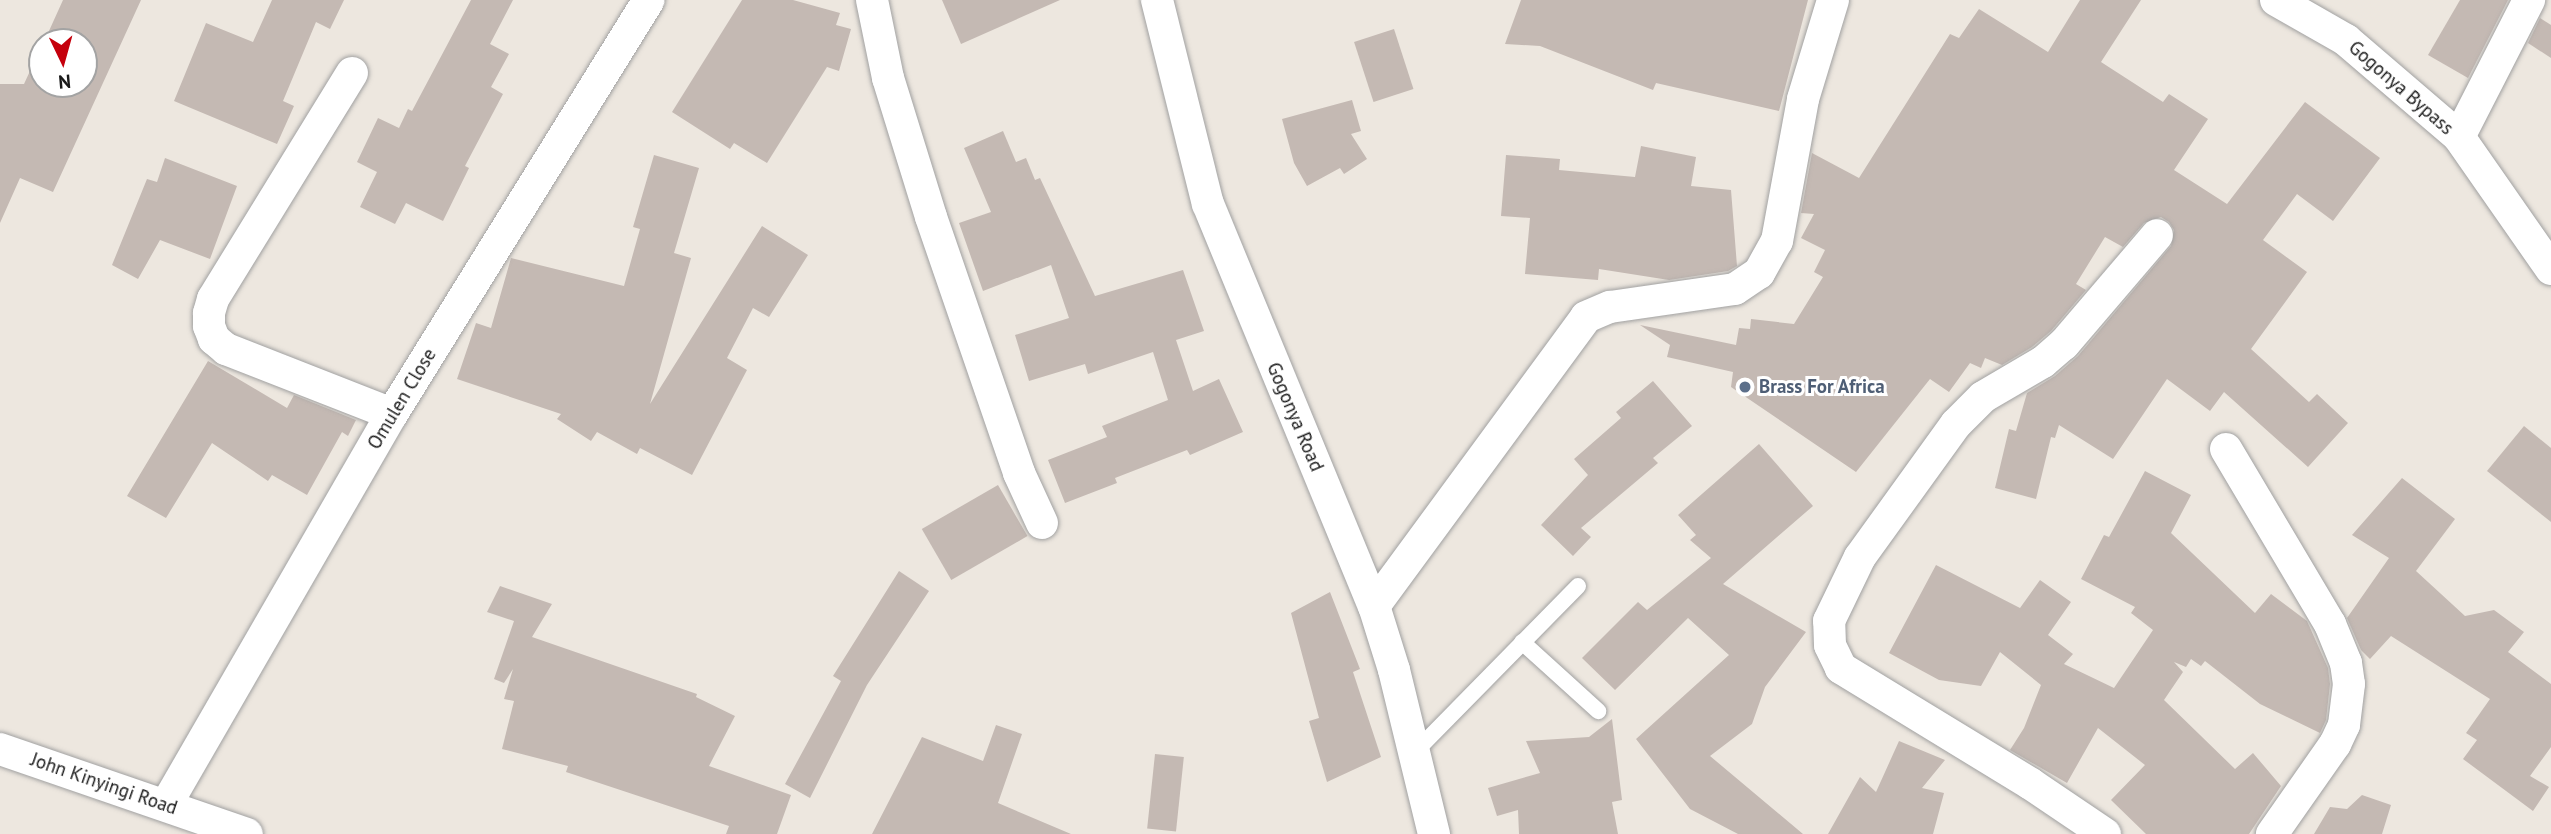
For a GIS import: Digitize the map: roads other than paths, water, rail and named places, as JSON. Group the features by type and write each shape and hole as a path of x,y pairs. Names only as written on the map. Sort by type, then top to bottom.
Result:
{"street":[{"name":"Omulen Close","path":"166,805 392,414 649,0"},
{"path":"872,0 888,78 931,217 1019,473 1042,523"},
{"name":"Gogonya Road","path":"1157,0 1208,204 1374,606 1434,834"},
{"path":"1374,606 1586,317 1610,307 1735,289 1759,273 1777,241 1803,99 1833,0"},
{"name":"Gogonya Bypass","path":"2276,0 2346,40 2459,137 2551,269"},
{"path":"2459,137 2529,0"},
{"path":"352,73 213,299 208,313 209,327 214,339 226,349 392,414"},
{"path":"2105,834 2031,784 1840,668 1830,645 1829,621 1860,557 1955,424 1983,397 2043,362 2064,344 2157,235"},
{"path":"2226,449 2330,624 2346,663 2349,684 2344,725 2335,744 2272,834"},
{"name":"John Kinyingi Road","path":"0,749 166,805 236,832"}],"lane":[{"path":"1414,753 1578,586"},
{"path":"1522,642 1598,711"}],"place":[{"name":"Brass For Africa","path":"1745,387"}]}
